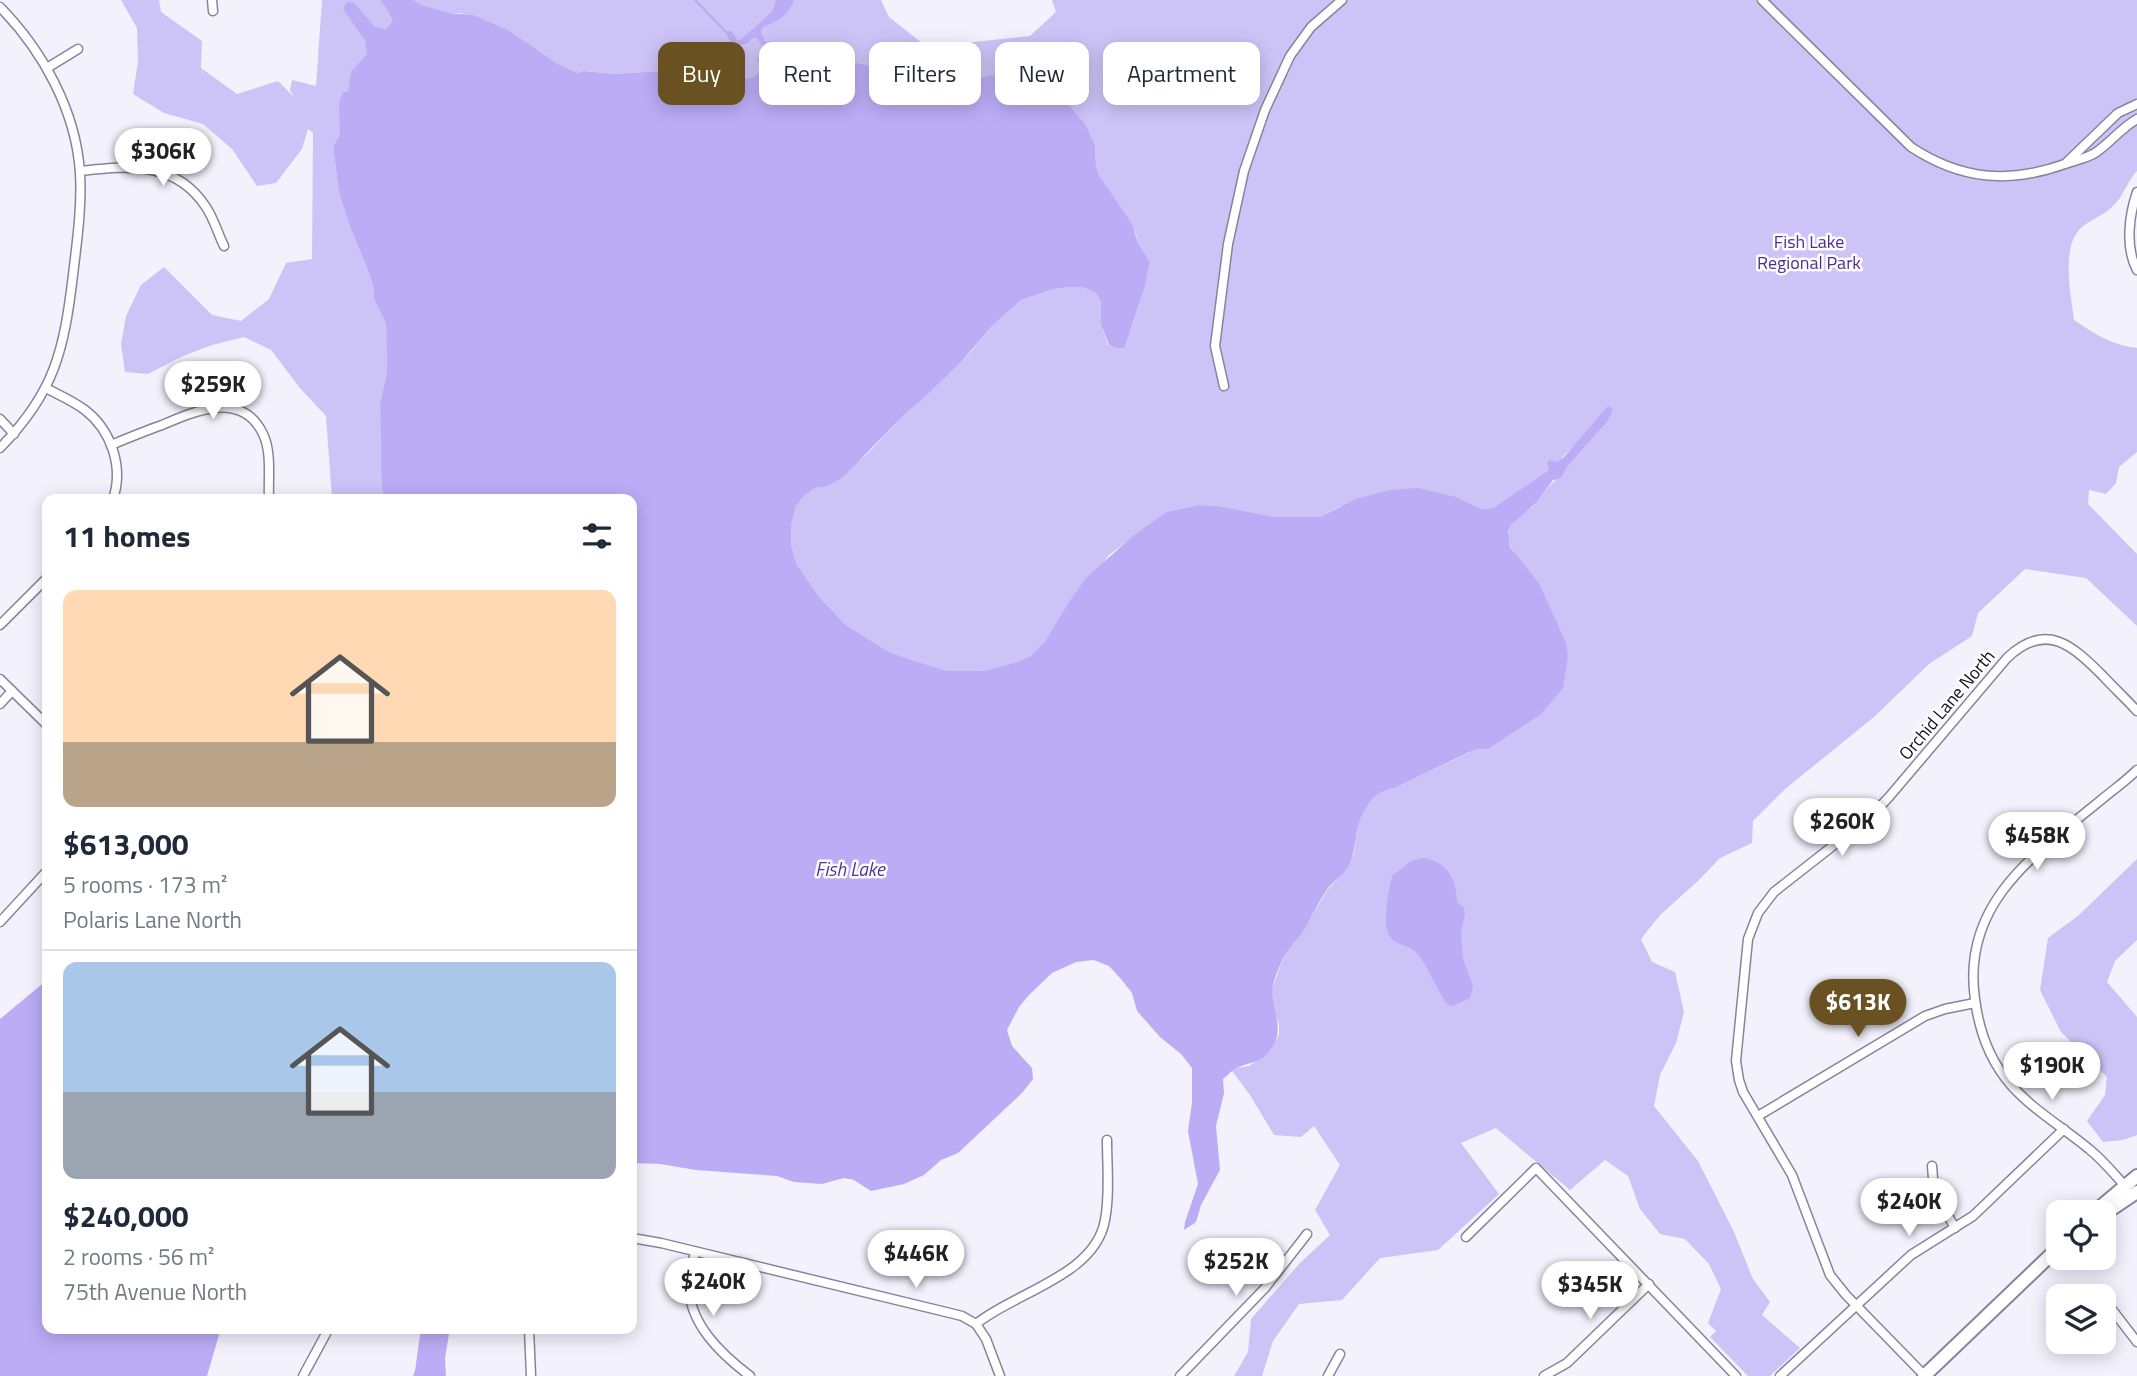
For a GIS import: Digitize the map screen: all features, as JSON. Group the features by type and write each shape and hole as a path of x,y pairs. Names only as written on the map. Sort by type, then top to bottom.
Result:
{"street":[{"path":"212,0 213,11"},
{"path":"1224,386 1214,346 1228,244 1244,172 1265,110 1290,57 1311,27 1342,0"},
{"path":"1762,0 1898,135 1922,154 1963,172 1994,176 2036,172 2066,163 2093,154 2137,119"},
{"path":"0,7 29,41 47,68 69,121 80,171 79,228 66,330 46,388 14,434 0,448"},
{"path":"47,68 78,49"},
{"path":"2066,163 2118,113 2137,104"},
{"path":"80,171 138,166 170,175 197,195 207,208 224,246"},
{"path":"2137,192 2133,205 2130,250 2137,270"},
{"path":"46,388 96,420 111,444 117,482 114,494"},
{"path":"111,444 211,407 235,409 256,423 264,435 268,449 269,494"},
{"path":"0,419 14,434"},
{"path":"0,625 42,583"},
{"name":"Orchid Lane North","path":"1925,1376 1830,1275 1793,1175 1739,1080 1736,1060 1752,925 1774,892 1871,817 2017,649 2031,641 2064,643 2075,649 2137,711"},
{"path":"0,679 42,720"},
{"path":"0,704 12,691"},
{"path":"2131,1190 2091,1150 2022,1097 2004,1076 1988,1051 1975,1003 1973,974 1975,950 1983,922 1996,898 2034,855 2137,770"},
{"path":"0,922 42,876"},
{"path":"1758,1116 1925,1016 1975,1003"},
{"path":"1780,1376 1911,1255 1983,1208 2064,1129"},
{"path":"976,1324 989,1314 1070,1270 1093,1249 1105,1222 1107,1140"},
{"path":"1932,1166 1931,1181 1934,1191 1955,1228"},
{"path":"1466,1237 1536,1168 1736,1376"},
{"path":"2116,1203 2131,1190 2137,1176"},
{"path":"2114,1200 2131,1190"},
{"path":"1181,1376 1265,1288 1307,1234"},
{"path":"637,1239 962,1316 976,1324 986,1339 1000,1376"},
{"path":"695,1252 689,1281 691,1306 711,1340 750,1376"},
{"path":"1925,1376 2046,1260"},
{"path":"1544,1376 1567,1363 1649,1284"},
{"path":"2116,1315 2137,1342"},
{"path":"303,1376 326,1334"},
{"path":"529,1334 531,1376"},
{"path":"1328,1376 1340,1354"}],"green space":[{"name":"Fish Lake Regional Park","path":"121,0 159,0 161,12 202,41 201,68 237,94 278,81 294,97 290,90 292,80 316,86 322,0 881,0 889,17 921,42 869,42 869,66 855,62 855,42 759,42 759,72 745,79 745,42 658,42 658,71 578,73 558,64 510,31 461,13 449,13 367,54 351,71 348,91 343,92 340,103 340,135 333,146 339,193 373,285 374,299 386,324 387,372 380,403 383,494 332,494 326,416 271,350 244,337 183,356 148,374 125,372 121,344 126,316 141,285 164,267 212,315 241,321 269,299 286,263 312,259 313,133 308,129 302,149 276,183 257,186 232,149 203,124 164,113 133,94 138,62 137,28"},
{"name":"Fish Lake Regional Park","path":"1052,0 2137,0 2137,171 2116,203 2080,229 2074,237 2069,272 2074,320 2112,342 2137,348 2137,452 2119,467 2116,483 2106,494 2089,490 2088,504 2137,554 2137,626 2086,578 2025,569 1978,613 1972,636 1929,664 1874,717 1785,789 1753,821 1752,843 1720,858 1660,915 1641,939 1652,962 1675,972 1684,1012 1676,1043 1660,1075 1654,1106 1698,1161 1734,1232 1753,1279 1770,1302 1762,1315 1800,1348 1770,1376 1748,1376 1710,1337 1716,1331 1708,1323 1721,1289 1709,1264 1685,1239 1660,1234 1640,1209 1628,1176 1605,1160 1570,1190 1496,1128 1461,1143 1499,1194 1438,1250 1380,1258 1342,1300 1299,1304 1273,1341 1262,1376 1234,1376 1248,1352 1251,1319 1300,1263 1330,1235 1315,1210 1340,1165 1314,1126 1301,1137 1274,1135 1232,1071 1249,1066 1271,1050 1279,1035 1272,989 1281,964 1328,889 1346,871 1354,854 1359,818 1372,797 1382,790 1395,788 1468,753 1488,749 1539,583 1512,548 1508,533 1516,519 1536,503 1551,484 1564,475 1567,467 1608,421 1612,409 1549,470 1493,508 1482,509 1456,497 1341,506 1320,517 1276,517 1218,506 1197,505 1166,512 1109,555 1031,656 983,671 948,671 889,652 846,625 820,598 797,565 791,545 791,525 796,506 805,495 815,488 826,487 868,453 968,355 992,326 1021,300 1054,289 1070,287 1082,287 1096,293 1101,300 1101,325 1108,345 1116,348 1131,328 1145,287 1150,262 1138,243 1136,234 1100,177 1096,167 1095,145 1086,125 1069,105 1089,105 1089,42 995,42 995,76 981,78 981,42 974,42 1030,36 1056,12"},
{"path":"2137,859 2137,940 2115,961 2107,982 2137,1017 2137,1135 2103,1142 2087,1121 2105,1095 2107,1077 2061,1032 2040,990 2048,938 2079,915"}],"water":[{"name":"Fish Lake","path":"380,0 413,0 449,13 473,15 510,31 558,64 578,73 658,71 658,105 745,105 745,79 759,72 759,105 855,105 855,62 869,66 869,105 981,105 981,78 991,75 995,76 995,105 1069,105 1086,125 1095,145 1096,167 1100,177 1132,224 1138,243 1150,262 1145,287 1124,348 1109,345 1101,325 1101,301 1096,293 1082,287 1070,287 1054,289 1021,300 843,477 826,487 815,488 796,506 791,525 791,545 797,565 820,598 846,625 889,652 915,661 948,671 983,671 1031,656 1046,640 1087,577 1133,536 1166,512 1198,505 1276,517 1320,517 1356,499 1390,490 1418,488 1456,497 1482,509 1493,508 1549,470 1549,460 1556,462 1564,457 1608,406 1613,409 1608,421 1562,476 1553,480 1537,502 1511,525 1508,532 1510,547 1539,583 1566,643 1568,656 1563,688 1541,714 1488,749 1467,753 1379,793 1369,803 1358,825 1353,855 1347,869 1328,888 1277,972 1273,999 1278,1031 1272,1048 1263,1057 1240,1066 1223,1079 1224,1093 1216,1126 1220,1170 1201,1205 1196,1222 1184,1230 1198,1184 1188,1131 1192,1103 1192,1068 1137,1011 1132,993 1121,979 1109,966 1094,960 1076,962 1052,973 1019,1007 1007,1030 1012,1046 1032,1068 1033,1079 1022,1093 958,1153 941,1160 924,1175 904,1184 871,1191 854,1180 844,1178 822,1184 794,1182 777,1176 637,1163 637,494 383,494 380,403 387,372 386,324 374,299 373,285 339,193 333,146 340,135 339,103 343,92 348,91 351,71 367,54 365,40 343,9 347,2 354,3 375,27 386,29 393,21"},
{"name":"Fish Lake","path":"776,0 794,0 786,14 763,27 761,33 766,42 753,38 745,44 745,42 730,42 725,31 731,31 738,41 770,13"},
{"path":"1423,858 1439,863 1449,873 1455,886 1457,902 1464,908 1461,932 1463,959 1473,986 1470,998 1452,1006 1446,1003 1419,955 1397,943 1388,934 1386,909 1392,876 1411,861"},
{"path":"42,984 42,1334 219,1334 207,1376 0,1376 0,1019"},
{"path":"420,1334 449,1334 445,1358 446,1376 413,1376"}],"waterway":[{"path":"695,0 725,31"}]}
